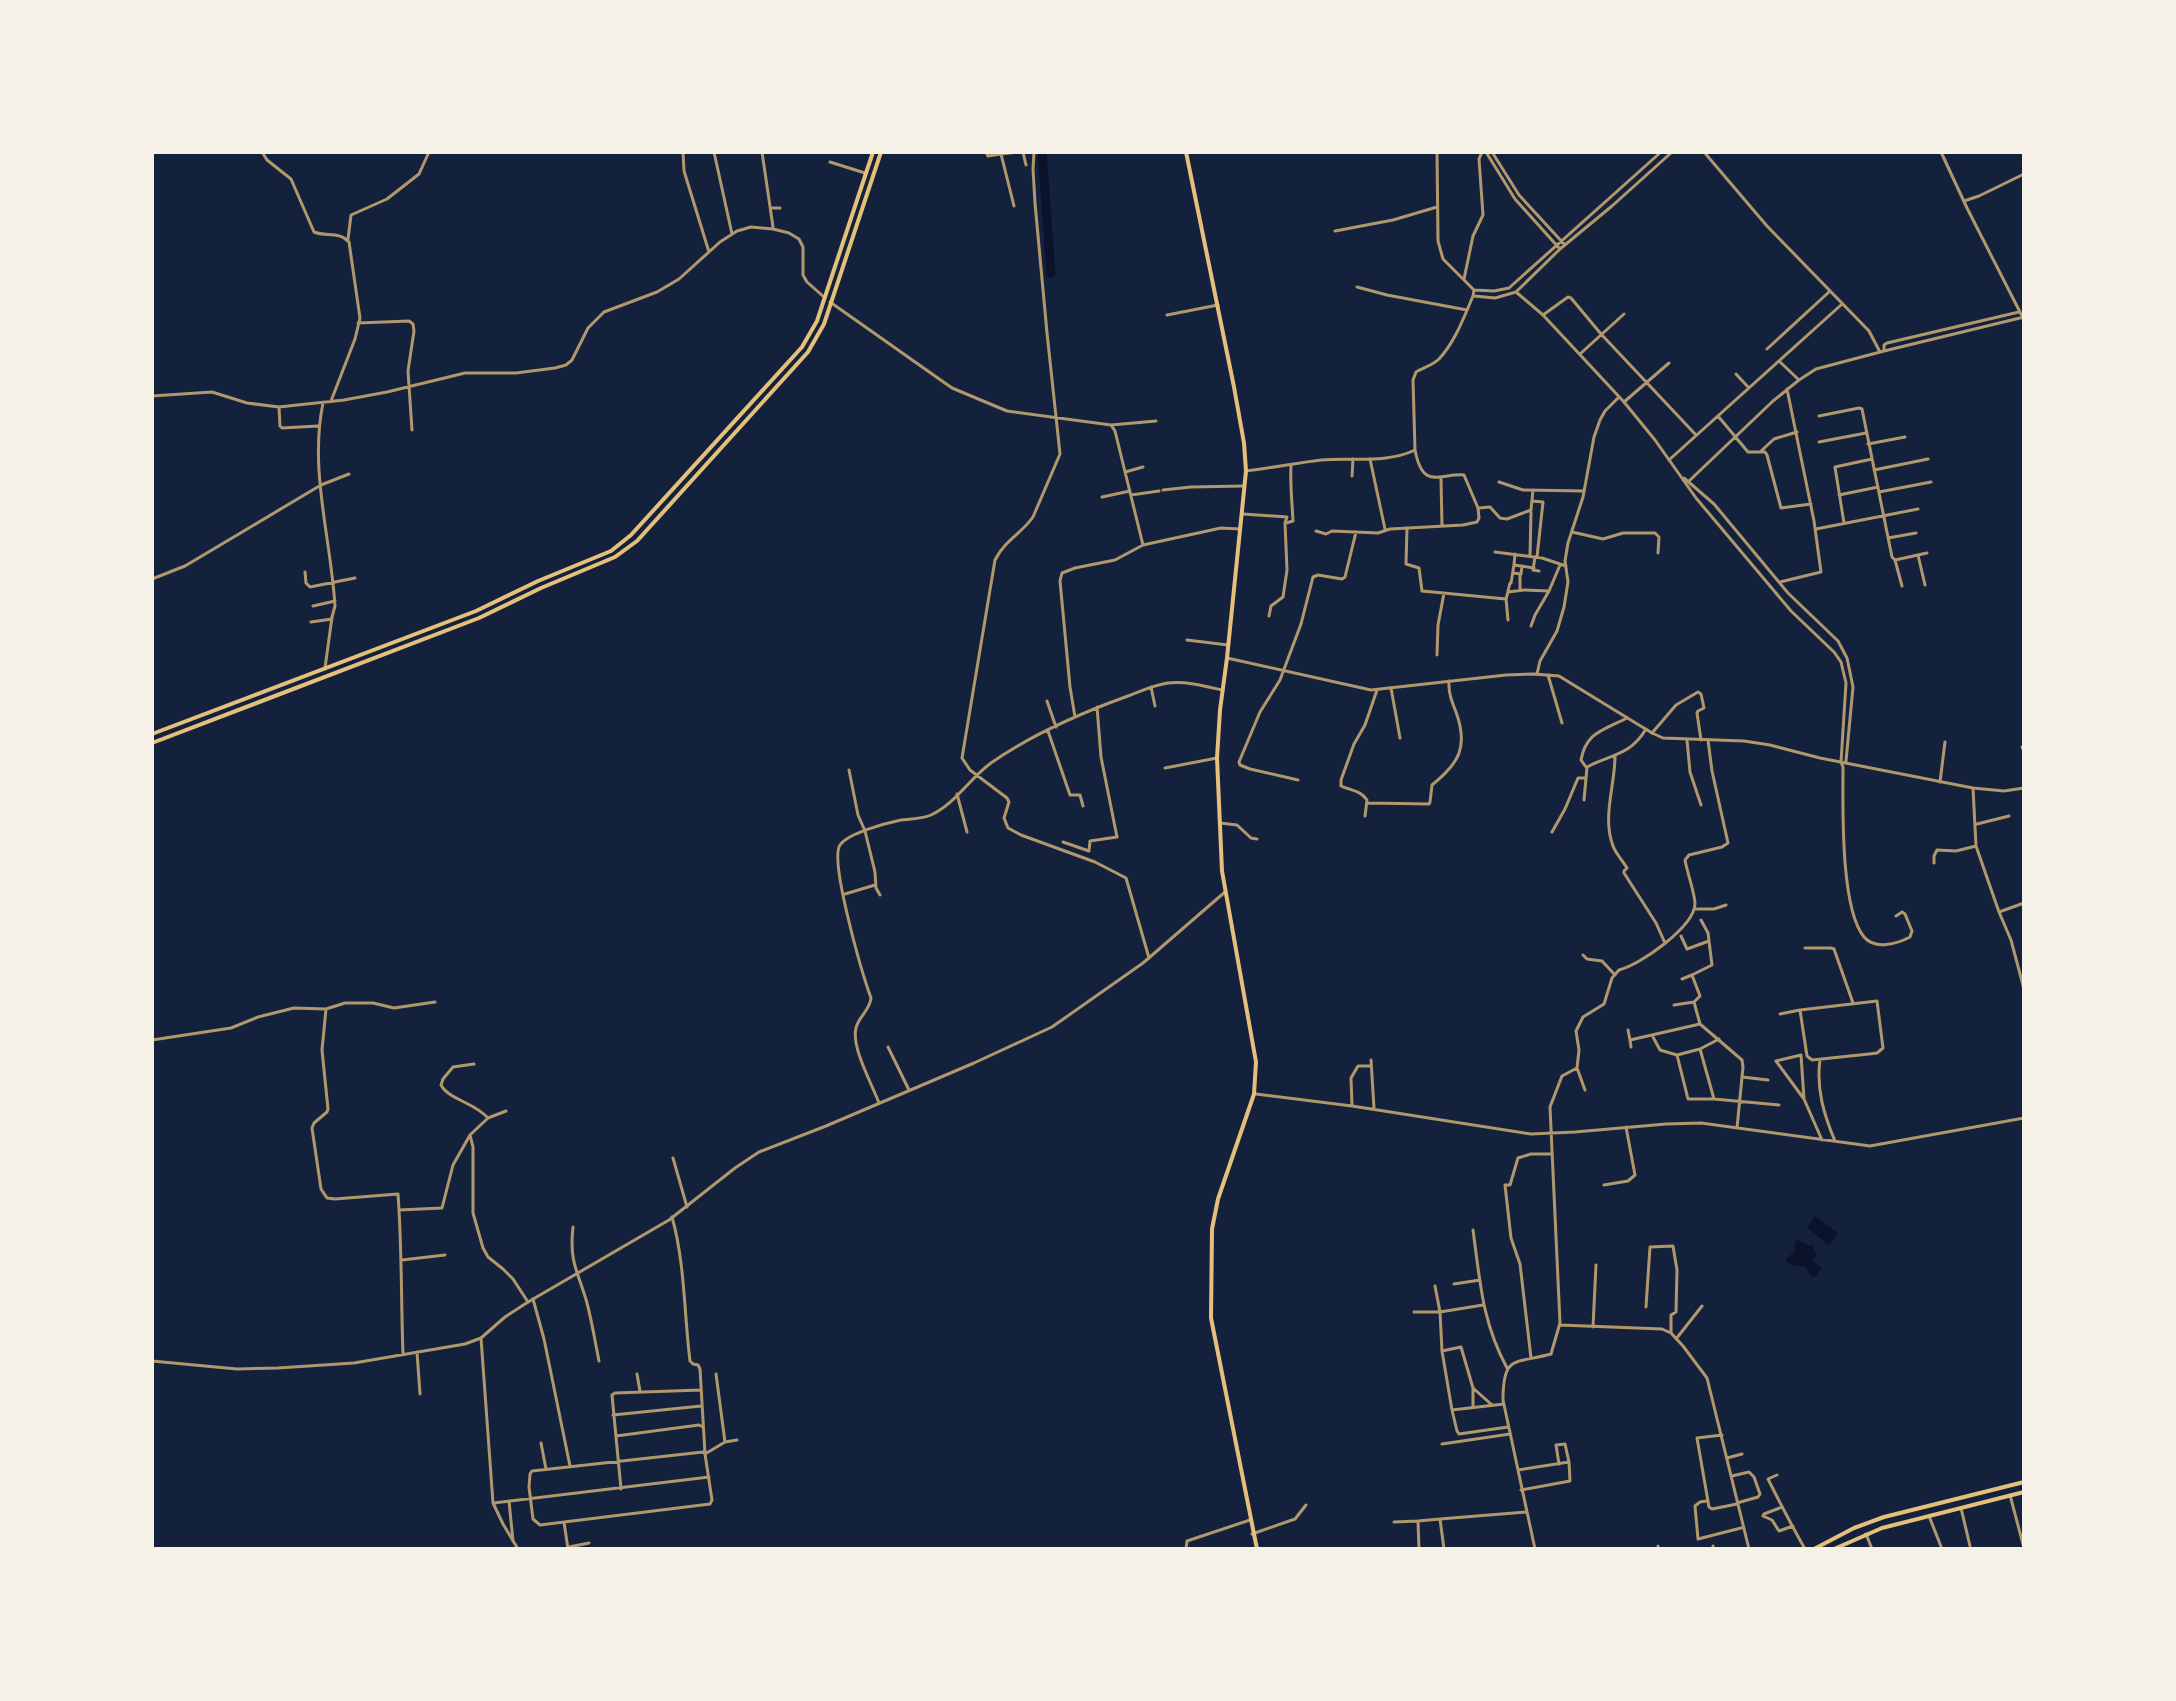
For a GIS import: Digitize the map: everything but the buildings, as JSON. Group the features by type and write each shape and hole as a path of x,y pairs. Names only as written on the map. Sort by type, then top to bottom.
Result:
{"main road":[{"path":"152,734 476,611 611,551 631,535 802,347 817,321 873,152"},
{"path":"152,743 479,618 615,557 637,541 808,352 824,324 881,152"},
{"path":"1186,152 1244,443 1246,471 1217,758 1222,871 1256,1062 1254,1094 1218,1199 1212,1229 1211,1318 1257,1549"},
{"path":"857,198 864,202"},
{"path":"765,388 770,394"},
{"path":"558,572 560,580"},
{"path":"352,658 354,665"},
{"path":"193,718 197,725"},
{"path":"1815,1549 1854,1528 2024,1482"},
{"path":"1999,1489 2001,1498"},
{"path":"1834,1549 1896,1524 2024,1492"},
{"path":"1895,1515 1896,1524"}],"street":[{"path":"262,152 295,186 314,232 348,239"},
{"path":"331,401 360,318 348,239 351,215 387,199 419,174 429,152"},
{"path":"683,152 684,171 709,252"},
{"path":"714,152 732,234"},
{"path":"762,152 773,229"},
{"path":"986,152 988,156 1020,152 1026,165"},
{"path":"1034,152 1035,203 1060,454 1033,517 1009,539 995,560 962,758 967,767 1007,798 1009,802 1004,818 1008,828 1021,835 1089,851 1090,841 1117,837 1101,757 1097,707"},
{"path":"1437,152 1438,241 1443,259 1474,293 1495,298 1516,292 1560,249 1672,152"},
{"path":"1464,279 1473,236 1483,215 1479,159 1484,152 1515,199 1560,249"},
{"path":"1492,152 1519,195 1565,245"},
{"path":"1474,293 1509,288 1661,152"},
{"path":"1704,152 1767,226 1869,331 1882,351"},
{"path":"1688,483 1787,389 1819,368 2024,318 1941,152"},
{"path":"1001,153 1014,206"},
{"path":"830,162 865,173"},
{"path":"1964,201 2024,174"},
{"path":"1335,231 1393,220 1437,207"},
{"path":"771,208 780,208"},
{"path":"152,396 212,392 247,403 279,407 409,387 465,373 516,373 566,365 572,360 588,328 604,312 657,292 679,279 732,234 751,227 789,233 799,239 803,247 803,275 824,297"},
{"path":"1357,287 1467,310"},
{"path":"1516,292 1580,354 1624,402 1681,476 1714,504 1788,593 1838,641 1847,658 1853,687 1843,764"},
{"path":"1767,349 1830,292"},
{"path":"1316,531 1326,534 1332,531 1380,533 1477,522 1478,508 1464,475 1441,479 1430,477 1419,466 1415,450 1413,380 1416,372 1441,357 1452,341 1474,293"},
{"path":"1543,315 1569,297 1696,435"},
{"path":"830,302 952,388 1007,411 1111,425 1156,421"},
{"path":"1167,315 1218,305"},
{"path":"1669,460 1841,305"},
{"path":"1882,351 1887,343 2020,312"},
{"path":"1580,354 1624,314"},
{"path":"358,323 412,322 414,331 409,352 412,430"},
{"path":"1779,361 1799,380"},
{"path":"1624,402 1669,363"},
{"path":"1736,374 1749,388"},
{"path":"1779,583 1821,572 1811,504 1787,389"},
{"path":"1531,626 1563,565 1600,420 1619,397"},
{"path":"323,402 318,426 319,471 335,601 325,668"},
{"path":"279,407 282,428 318,426"},
{"path":"1819,416 1860,408 1863,411 1892,557 1902,586"},
{"path":"1718,416 1748,452 1765,452 1781,508 1811,504"},
{"path":"1111,425 1143,545"},
{"path":"1760,452 1768,442 1797,432"},
{"path":"1819,442 1866,433"},
{"path":"1868,444 1905,437"},
{"path":"1246,471 1321,460 1370,459 1415,450"},
{"path":"1352,476 1353,459"},
{"path":"1370,459 1385,531"},
{"path":"1844,523 1835,467 1872,459"},
{"path":"1874,470 1928,459"},
{"path":"1286,523 1293,521 1291,465"},
{"path":"1125,472 1143,467"},
{"path":"152,579 185,566 321,485 349,474"},
{"path":"1441,479 1442,526"},
{"path":"1499,482 1523,490 1584,491"},
{"path":"1879,492 1931,482"},
{"path":"1688,483 1791,611 1828,644 1841,662 1846,694 1843,845 1855,921 1869,941 1899,944 1910,937 1912,931 1905,914 1902,912 1896,916"},
{"path":"1102,497 1191,487 1245,486"},
{"path":"1839,495 1878,487"},
{"path":"1533,490 1534,568"},
{"path":"1532,501 1543,502 1534,557"},
{"path":"1478,508 1490,507 1498,517 1507,519 1531,510"},
{"path":"1815,529 1918,509"},
{"path":"1241,514 1285,515 1287,570 1283,597 1271,606 1269,616"},
{"path":"1075,717 1062,611 1062,573 1115,560 1143,545 1221,528 1240,529"},
{"path":"1407,528 1406,564 1419,568 1420,589 1506,599"},
{"path":"1298,780 1250,769 1239,763 1260,712 1283,670 1301,624 1313,577 1344,579 1356,532"},
{"path":"1572,532 1603,539 1623,533 1655,533 1659,537 1658,553"},
{"path":"1888,538 1916,533"},
{"path":"1495,552 1534,557 1563,565"},
{"path":"1895,560 1927,553"},
{"path":"1508,620 1506,599 1515,554"},
{"path":"1918,555 1925,585"},
{"path":"1514,565 1539,571"},
{"path":"1537,674 1540,661 1557,631 1564,607 1568,582 1563,565"},
{"path":"1520,590 1522,566"},
{"path":"305,572 308,586 355,578"},
{"path":"1513,573 1520,574"},
{"path":"1507,593 1549,591"},
{"path":"1437,655 1444,593"},
{"path":"1781,599 1788,593"},
{"path":"313,606 335,601"},
{"path":"311,622 332,619"},
{"path":"1187,640 1228,645"},
{"path":"1227,658 1377,690 1506,675 1559,676 1652,733 1673,740 1744,741 1843,764 1973,788 2004,791 2024,788"},
{"path":"1548,675 1562,723"},
{"path":"1367,803 1429,804 1432,785 1458,760 1461,750 1462,739 1449,681"},
{"path":"879,1103 855,1043 855,1030 871,1004 871,998 843,895 837,851 844,841 900,820 932,815 990,764 1097,707 1169,683 1222,690"},
{"path":"1151,687 1155,706"},
{"path":"1391,688 1400,738"},
{"path":"1365,816 1367,803 1362,793 1341,786 1341,780 1377,690"},
{"path":"1652,733 1676,705 1698,692 1704,708 1697,713 1701,740"},
{"path":"1047,701 1056,727"},
{"path":"1584,800 1587,767 1581,760 1585,743 1592,736 1627,718"},
{"path":"1587,767 1626,751 1640,740 1646,729"},
{"path":"1048,731 1070,795 1080,795 1083,806"},
{"path":"1687,740 1690,772 1701,805"},
{"path":"1585,1090 1577,1068 1579,1050 1576,1031 1583,1017 1604,1004 1606,992 1619,970 1647,958 1693,911 1694,899 1685,860 1689,855 1728,843 1708,740"},
{"path":"1940,782 1945,742"},
{"path":"1615,756 1609,805 1612,845 1627,868 1624,873 1665,943"},
{"path":"1165,768 1217,758"},
{"path":"849,770 875,872 875,885 880,895"},
{"path":"1552,832 1578,778 1586,778"},
{"path":"1973,788 1976,846 2011,940 2024,989"},
{"path":"957,794 967,832"},
{"path":"1977,824 2009,816"},
{"path":"1220,823 1237,825 1251,838 1257,839"},
{"path":"1063,842 1126,878 1149,958"},
{"path":"1934,863 1936,850 1956,851 1976,846"},
{"path":"843,895 875,885"},
{"path":"152,1361 237,1369 354,1363 465,1344 481,1338 531,1300 687,1207 759,1152 974,1063 1052,1027 1149,958 1226,891"},
{"path":"1999,912 2024,903"},
{"path":"1693,911 1726,905"},
{"path":"1682,979 1712,965 1707,930 1701,920"},
{"path":"1681,936 1687,949 1709,941"},
{"path":"1805,948 1834,949 1853,1003"},
{"path":"1583,955 1587,959 1602,961 1615,975"},
{"path":"1674,1005 1694,1002 1700,996 1692,975"},
{"path":"152,1040 231,1028 294,1008 326,1009 345,1003 377,1003 394,1008 435,1002"},
{"path":"1694,1002 1700,1024 1742,1060 1737,1128"},
{"path":"1780,1014 1800,1010 1853,1003 1878,1002 1883,1048 1877,1053 1812,1060 1807,1056 1800,1010"},
{"path":"326,1009 322,1050 328,1109 312,1128 321,1189 327,1198 335,1199 397,1194 402,1260 403,1354"},
{"path":"1630,1040 1700,1024"},
{"path":"1628,1030 1631,1047"},
{"path":"1652,1035 1660,1050 1677,1055 1700,1049 1719,1039"},
{"path":"888,1047 909,1090"},
{"path":"1700,1049 1714,1099"},
{"path":"1677,1055 1688,1099 1779,1105"},
{"path":"1804,1099 1801,1055 1776,1061 1804,1099 1822,1140"},
{"path":"1371,1060 1374,1109"},
{"path":"1820,1060 1821,1102 1835,1141"},
{"path":"474,1064 453,1067 441,1085 447,1093 480,1109 488,1118"},
{"path":"1352,1106 1351,1077 1358,1067 1371,1066"},
{"path":"1535,1549 1508,1427 1503,1382 1507,1368 1520,1360 1551,1354 1560,1325 1549,1114 1553,1094 1562,1076 1577,1068"},
{"path":"1742,1077 1768,1080"},
{"path":"1792,1084 1802,1081"},
{"path":"1254,1094 1531,1134 1701,1123 1870,1146 2024,1118"},
{"path":"399,1210 442,1208 453,1165 470,1135 488,1118 506,1111"},
{"path":"1604,1185 1628,1181 1635,1175 1626,1127"},
{"path":"470,1135 473,1147 473,1213 483,1248 488,1257 531,1300 544,1339 570,1466"},
{"path":"1531,1358 1520,1264 1511,1238 1505,1187 1510,1185 1518,1158 1531,1154 1552,1154"},
{"path":"673,1158 687,1207"},
{"path":"672,1217 679,1244 690,1361 700,1367 705,1454 712,1500 710,1504 540,1525 535,1522 530,1499 532,1471 705,1454 725,1442 737,1440"},
{"path":"573,1227 571,1250 588,1306 599,1361"},
{"path":"1473,1230 1483,1305 1497,1350 1507,1368"},
{"path":"1646,1307 1650,1247 1673,1246 1677,1270 1676,1312 1671,1315 1671,1333"},
{"path":"402,1260 445,1255"},
{"path":"1593,1327 1596,1265"},
{"path":"1454,1284 1480,1280"},
{"path":"1435,1286 1442,1351 1457,1431 1459,1434 1508,1427"},
{"path":"1414,1312 1440,1312 1483,1305"},
{"path":"1676,1339 1702,1306"},
{"path":"1560,1325 1645,1327 1671,1333 1706,1376 1749,1549"},
{"path":"481,1338 493,1503 518,1549"},
{"path":"1442,1351 1461,1347 1473,1388 1473,1407"},
{"path":"417,1352 420,1394"},
{"path":"637,1374 640,1391"},
{"path":"716,1374 725,1442"},
{"path":"1473,1388 1492,1405"},
{"path":"621,1489 612,1395 640,1391 701,1390"},
{"path":"1452,1410 1504,1404"},
{"path":"613,1415 702,1406"},
{"path":"615,1436 703,1427"},
{"path":"1442,1444 1510,1434"},
{"path":"1722,1435 1697,1438 1707,1501 1712,1509 1760,1494 1754,1477 1748,1471 1731,1476"},
{"path":"541,1443 546,1469"},
{"path":"1521,1490 1570,1481 1565,1444 1556,1445 1559,1464"},
{"path":"1727,1458 1742,1454"},
{"path":"1517,1470 1569,1462"},
{"path":"1777,1475 1768,1479 1805,1549"},
{"path":"493,1503 709,1477"},
{"path":"2010,1495 2024,1548"},
{"path":"509,1501 513,1541"},
{"path":"1707,1501 1695,1506 1698,1539 1743,1528"},
{"path":"1252,1534 1295,1519 1306,1505"},
{"path":"1782,1507 1763,1516 1772,1520 1779,1531 1794,1526"},
{"path":"1961,1508 1970,1546"},
{"path":"1394,1522 1526,1512"},
{"path":"1929,1516 1942,1549"},
{"path":"1440,1519 1444,1549"},
{"path":"1186,1549 1187,1541 1250,1520"},
{"path":"1418,1521 1419,1549"},
{"path":"564,1522 568,1548 589,1543"},
{"path":"1866,1534 1872,1549"}],"water":[{"path":"1815,1216 1837,1232 1834,1240 1826,1245 1807,1228"},
{"path":"1799,1240 1812,1245 1817,1255 1813,1260 1821,1268 1817,1276 1812,1277 1805,1267 1788,1264 1786,1260"}],"waterway":[{"path":"1042,152 1051,273"}]}
